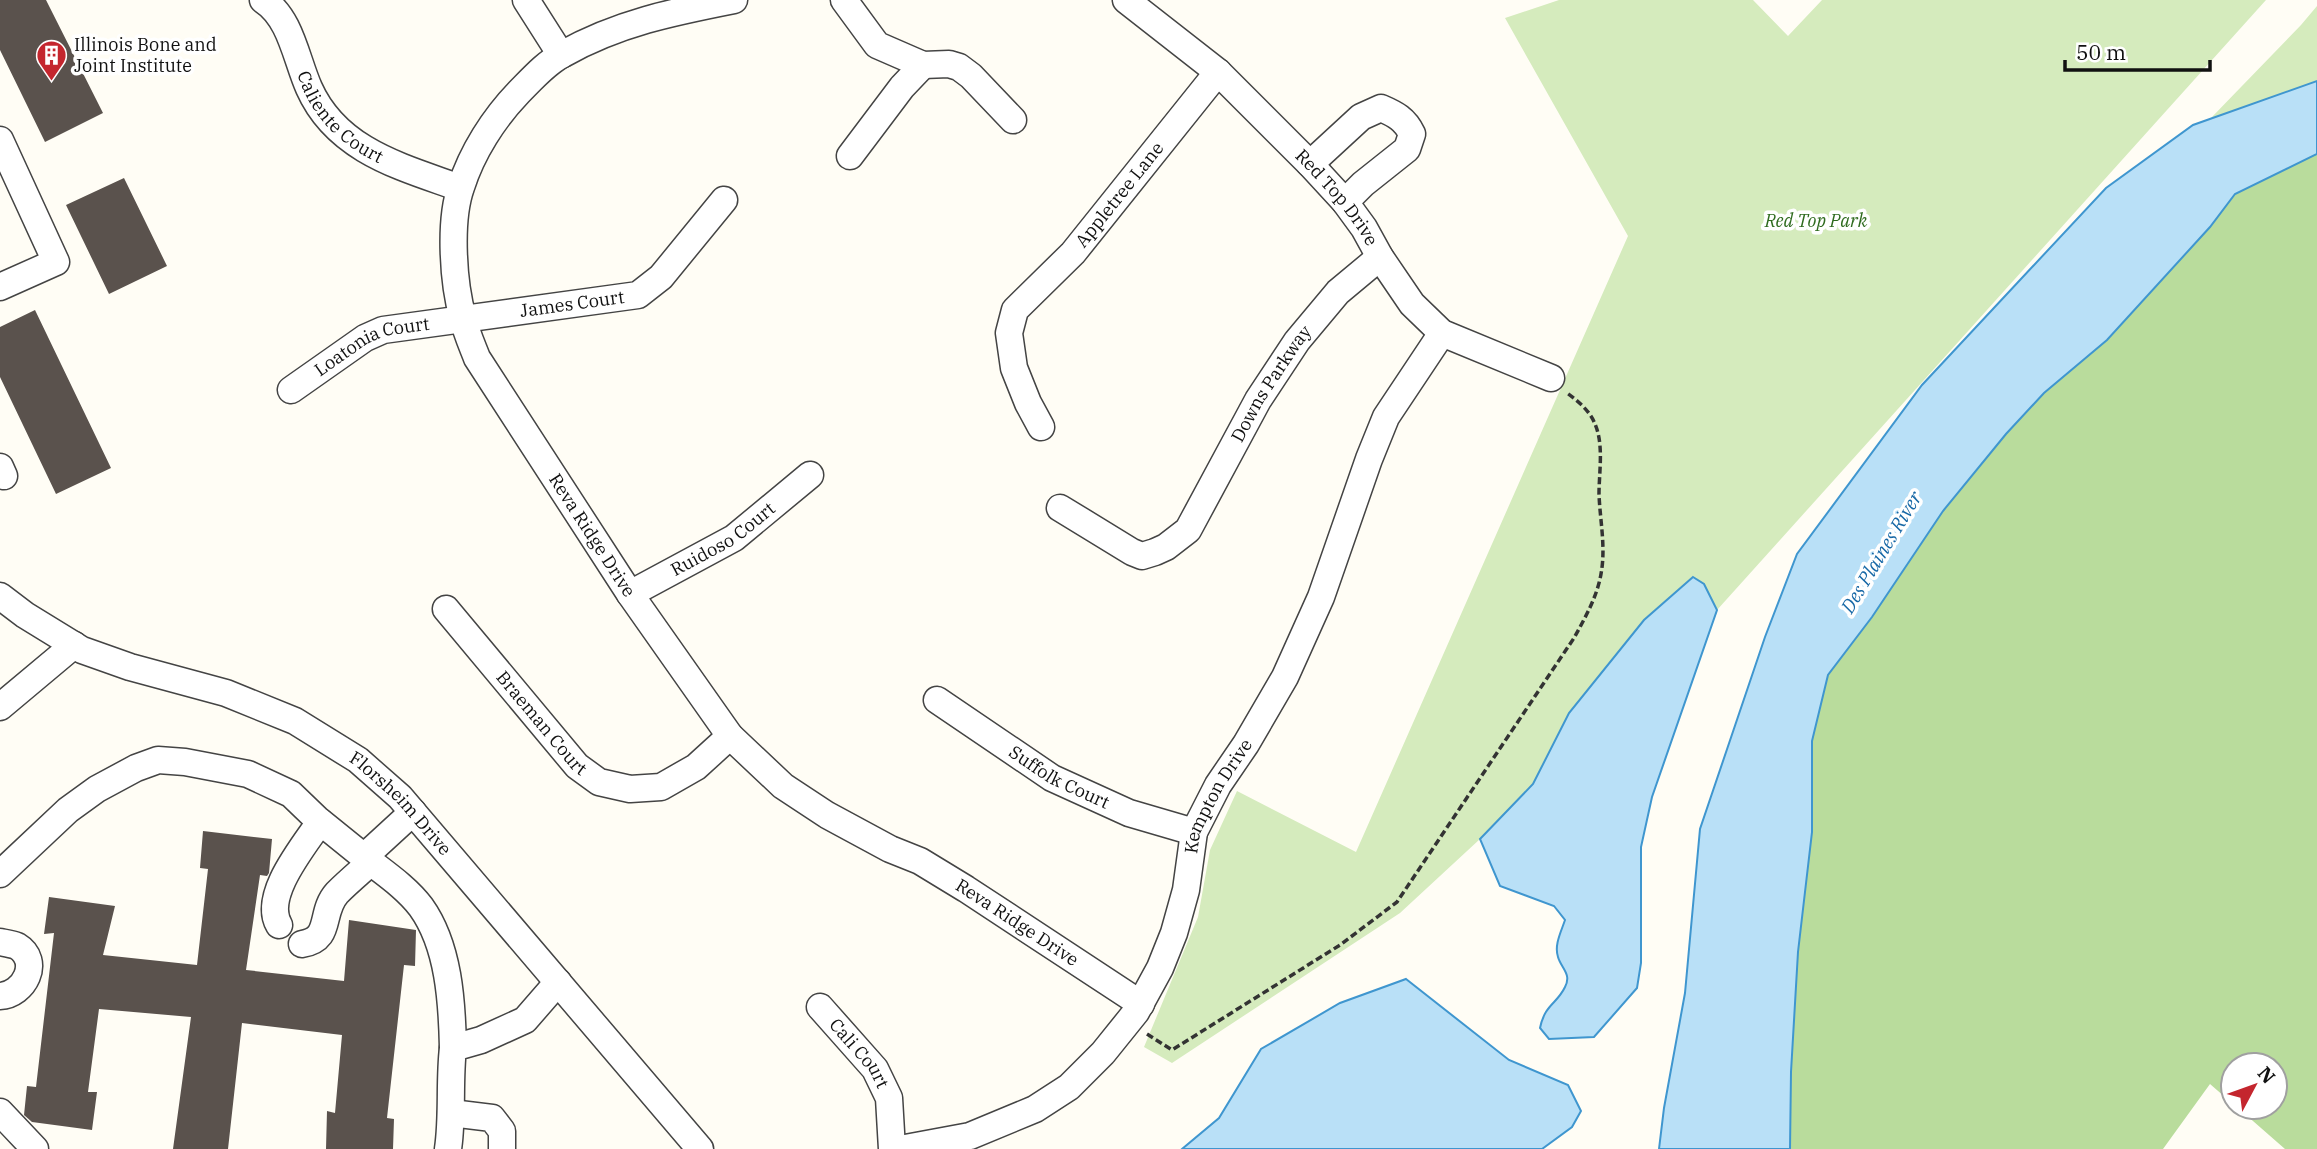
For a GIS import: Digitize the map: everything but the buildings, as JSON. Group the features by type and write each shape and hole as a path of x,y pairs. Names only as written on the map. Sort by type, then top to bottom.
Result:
{"street":[{"name":"Caliente Court","path":"262,0 272,6 283,21 310,90 344,136 383,160 460,188"},
{"path":"526,0 561,55"},
{"name":"Reva Ridge Drive","path":"734,0 655,16 600,36 561,55 538,72 504,108 484,137 460,188 455,226 454,266 463,318 477,358 630,594 730,736 783,786 890,849 920,861 954,882 1140,1016"},
{"path":"844,0 877,44 923,65 949,64 959,67 1013,120"},
{"name":"Red Top Drive","path":"1143,5 1218,72 1345,202 1412,304 1443,333 1551,378"},
{"path":"850,156 902,87 923,65"},
{"name":"Appletree Lane","path":"1041,427 1014,368 1009,333 1014,310 1073,253 1218,72"},
{"path":"1310,164 1361,117 1381,108 1397,115 1408,125 1412,134 1407,149 1345,202"},
{"path":"0,140 56,262 0,287"},
{"name":"James Court","path":"463,318 638,295 661,276 724,200"},
{"name":"Downs Parkway","path":"1060,508 1132,552 1142,555 1166,547 1188,530 1258,400 1297,341 1338,292 1380,257"},
{"name":"Loatonia Court","path":"291,390 365,338 383,330 463,318"},
{"name":"Kempton Drive","path":"900,1149 970,1136 1035,1109 1069,1087 1140,1016 1174,933 1186,890 1194,832 1218,785 1247,744 1285,677 1321,597 1386,417 1443,333"},
{"path":"0,467 4,476 0,474"},
{"name":"Ruidoso Court","path":"630,594 734,538 810,475"},
{"name":"Florsheim Drive","path":"0,596 25,615 82,650 130,667 226,693 295,721 358,760 413,811 700,1149"},
{"name":"Braeman Court","path":"446,609 577,766 599,782 630,789 661,787 696,767 730,736"},
{"path":"0,707 74,645"},
{"name":"Suffolk Court","path":"937,700 1052,778 1129,813 1194,832"},
{"path":"0,874 68,810 97,789 136,768 158,760 185,762 248,774 290,794 320,822 395,881 420,907 439,939 452,1012 452,1126 448,1149"},
{"path":"302,944 314,943 322,934 329,907 336,894 413,811"},
{"path":"279,925 274,917 274,901 295,860 320,822"},
{"path":"0,942 16,946 28,958 29,964 20,989 7,996 0,996"},
{"path":"453,1048 481,1040 525,1020 558,982"},
{"name":"Cali Court","path":"820,1007 875,1069 889,1098 892,1149"},
{"path":"0,1112 35,1149"},
{"path":"451,1113 492,1118 502,1131 502,1149"}],"path":[{"path":"1140,1016 1172,1050 1340,945 1396,902 1574,638 1592,605 1601,575 1604,547 1599,496 1599,442 1595,424 1582,405 1566,392 1549,385 1551,378"}],"green space":[{"name":"Red Top Park","path":"1559,0 1753,0 1788,36 1822,0 2266,0 1717,610 1704,584 1569,713 1533,784 1480,839 1400,913 1172,1063 1144,1047 1198,917 1210,850 1237,791 1356,852 1628,236 1505,18"},
{"path":"2317,6 2317,81 2210,119 2301,25"},
{"path":"2317,154 2317,1149 2285,1149 2253,1121 2289,1121 2289,1051 2219,1051 2219,1092 2210,1084 2163,1149 1790,1149 1791,1072 1798,952 1812,832 1812,741 1828,675 1872,617 1943,511 2006,434 2044,393 2107,340 2210,227 2235,194"}],"water":[{"name":"Des Plaines River","path":"2317,81 2317,154 2235,194 2210,227 2107,340 2044,393 2006,434 1943,511 1872,617 1828,675 1812,741 1812,832 1798,952 1791,1072 1790,1149 1659,1149 1685,993 1700,829 1765,637 1797,554 1922,385 2106,188 2193,125"},
{"path":"1693,577 1704,584 1717,610 1652,797 1641,847 1641,963 1637,988 1594,1037 1549,1039 1540,1028 1545,1014 1562,993 1567,982 1557,948 1565,920 1554,906 1500,886 1480,839 1533,784 1569,713 1644,620"},
{"path":"1406,979 1509,1060 1568,1085 1581,1111 1572,1127 1542,1149 1182,1149 1219,1118 1261,1049 1340,1003"}],"place":[{"name":"Illinois Bone and Joint Institute","path":"51,82"}]}
